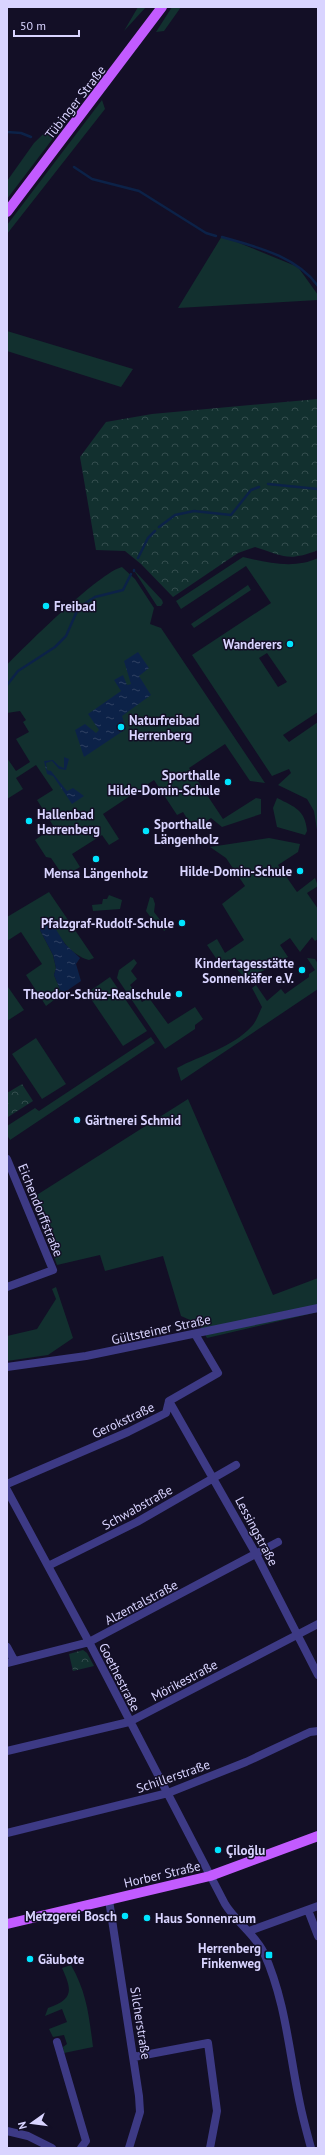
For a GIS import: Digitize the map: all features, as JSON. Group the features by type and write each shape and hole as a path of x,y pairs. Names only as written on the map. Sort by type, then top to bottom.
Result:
{"main road":[{"name":"Tübinger Straße","path":"7,212 162,7"},
{"name":"Horber Straße","path":"7,1924 210,1876 318,1836"}],"street":[{"name":"Eichendorffstraße","path":"7,1159 53,1270 7,1288"},
{"name":"Gültsteiner Straße","path":"7,1366 86,1356 318,1308"},
{"name":"Gerokstraße","path":"7,1484 128,1432 159,1417 166,1413 169,1401 218,1374 196,1334"},
{"name":"Lessingstraße","path":"169,1401 256,1554 318,1675"},
{"name":"Schwabstraße","path":"48,1566 137,1522 236,1465"},
{"name":"Goethestraße","path":"8,1494 89,1642 129,1722 168,1793 210,1876 234,1918 249,1931 264,1952 279,1997 295,2067 300,2104 311,2148"},
{"name":"Alzentalstraße","path":"11,1661 89,1642 278,1542"},
{"name":"Mörikestraße","path":"7,1751 129,1722 318,1624"},
{"path":"7,1647 11,1661"},
{"name":"Schillerstraße","path":"7,1834 168,1793 246,1762 310,1732 318,1730"},
{"name":"Silcherstraße","path":"109,1900 134,2057 140,2112 129,2148"},
{"path":"249,1931 318,1906"},
{"path":"308,1910 318,1936"},
{"path":"56,2042 86,2141 81,2148"},
{"path":"134,2057 208,2043 216,2111 210,2148"},
{"path":"7,2130 28,2136 52,2148"}],"green space":[{"path":"138,7 146,7 124,31"},
{"path":"172,7 181,7 164,31 156,32"},
{"path":"102,100 105,109 7,234 7,225"},
{"path":"70,108 73,112 7,199 7,181 34,143"},
{"path":"222,236 298,267 318,295 318,300 178,308"},
{"path":"7,331 133,369 121,387 7,351"},
{"path":"318,399 318,550 293,557 280,555 255,547 238,553 173,597 141,564 125,551 96,550 80,457 106,422 152,414"},
{"path":"243,557 281,564 300,563 318,558 318,712 283,735 289,742 318,722 318,836 314,811 307,799 278,785 291,773 289,769 272,776 192,655 271,603 246,566 181,609 176,601","holes":["267,653 287,682 278,687 259,658"]},
{"name":"Naturfreibad Herrenberg","path":"122,567 135,579 154,608 150,624 161,628 265,783 250,781 225,744 189,768 223,819 256,798 261,799 261,814 222,827 211,818 194,830 183,812 177,815 154,780 103,814 119,839 109,845 102,835 72,854 80,867 64,877 51,858 46,857 35,840 54,827 37,800 53,790 36,765 16,778 23,789 7,799 7,758 16,771 30,762 16,739 29,732 23,722 26,720 20,711 7,713 7,665 29,642 81,595 111,572"},
{"path":"133,569 162,600 163,603 161,606 157,606"},
{"path":"248,585 251,590 194,628 191,624"},
{"path":"277,798 298,810 304,818 306,824 307,831 305,835 277,827 273,808"},
{"path":"269,838 300,844 298,852 278,865 297,892 315,878 318,886 307,893 318,909 318,939 315,941 312,937 300,952 290,938 280,945 288,957 250,978 243,976 233,965 224,970 207,945 217,939 225,953 244,940 222,904 245,886 226,858 210,847"},
{"path":"49,892 94,958 89,960 83,958 71,950 62,940 52,923 40,930 53,955 56,968 54,975 62,994 46,1006 26,975 42,964 21,932 7,941 7,917"},
{"path":"109,895 122,900 120,909 93,911 92,905 102,904 103,899 107,899"},
{"path":"150,897 153,898 155,904 154,912 167,929 164,931 160,924 155,923 146,911"},
{"path":"307,958 315,959 318,964 318,989 181,1081 177,1068 226,1046 244,1034 253,1024 262,1007 252,988 256,985 267,1001 281,989 285,994 309,977 309,974 315,970"},
{"path":"134,959 137,963 131,971 137,979 130,985 142,1002 149,998 168,1024 195,1007 203,1019 195,1025 195,1029 165,1049 117,978 119,970"},
{"path":"110,977 147,1031 123,1046 87,993"},
{"path":"7,987 24,1010 7,1021"},
{"path":"151,1037 155,1043 10,1140 7,1135 7,1126 35,1108 39,1111"},
{"path":"36,1038 66,1084 42,1099 12,1054"},
{"path":"22,1084 33,1101 8,1117 7,1093"},
{"path":"188,1099 273,1295 318,1278 318,1312 207,1338 199,1324 181,1316 163,1256 105,1271 100,1255 57,1265 32,1198"},
{"path":"56,1287 73,1338 48,1355 7,1361 7,1336 37,1329 56,1299 52,1289"},
{"path":"83,1650 87,1653 94,1666 73,1671 69,1654"},
{"path":"71,1965 81,1985 84,1995 93,2047 64,2053 63,2047 67,2044 64,2035 53,2037 49,2029 67,2022 62,2009 45,2016 48,2008 63,2001 66,1997 69,1988 62,1968"}],"water":[{"path":"138,652 149,668 139,676 151,695 122,716 126,729 84,757 75,730 85,724 96,733 99,730 88,714 121,691 114,680 123,675 127,685 131,684 124,661"},
{"path":"64,757 69,759 66,770 59,769 52,761 46,763 47,770 51,771 67,791 73,788 84,796 72,804 53,776 47,774 44,761 53,760 59,766 64,768"},
{"path":"47,922 52,923 65,944 80,958 76,964 81,981 62,994 54,975 56,968 53,955 40,930 40,927"}],"waterway":[{"path":"7,132 21,133 31,137"},
{"path":"74,167 92,179 139,191 206,233 216,236"},
{"path":"222,237 262,249 287,260 299,267 318,286"},
{"path":"268,484 318,489"},
{"path":"159,527 175,515 194,511 231,515 251,490 259,487"},
{"path":"138,558 148,538 155,531"},
{"path":"7,685 18,671 55,647 66,636 77,611 84,604 95,597 123,590 131,574"}],"place":[{"name":"Freibad","path":"46,606"},
{"name":"Wanderers","path":"290,644"},
{"name":"Naturfreibad Herrenberg","path":"121,727"},
{"name":"Sporthalle Hilde-Domin-Schule","path":"228,782"},
{"name":"Hallenbad Herrenberg","path":"29,821"},
{"name":"Sporthalle Längenholz","path":"146,831"},
{"name":"Mensa Längenholz","path":"96,859"},
{"name":"Hilde-Domin-Schule","path":"300,871"},
{"name":"Pfalzgraf-Rudolf-Schule","path":"182,923"},
{"name":"Kindertagesstätte Sonnenkäfer e.V.","path":"302,970"},
{"name":"Theodor-Schüz-Realschule","path":"179,994"},
{"name":"Gärtnerei Schmid","path":"77,1120"},
{"name":"Çiloğlu","path":"218,1850"},
{"name":"Metzgerei Bosch","path":"125,1916"},
{"name":"Haus Sonnenraum","path":"147,1918"},
{"name":"Herrenberg Finkenweg","path":"269,1955"},
{"name":"Gäubote","path":"30,1959"}]}
